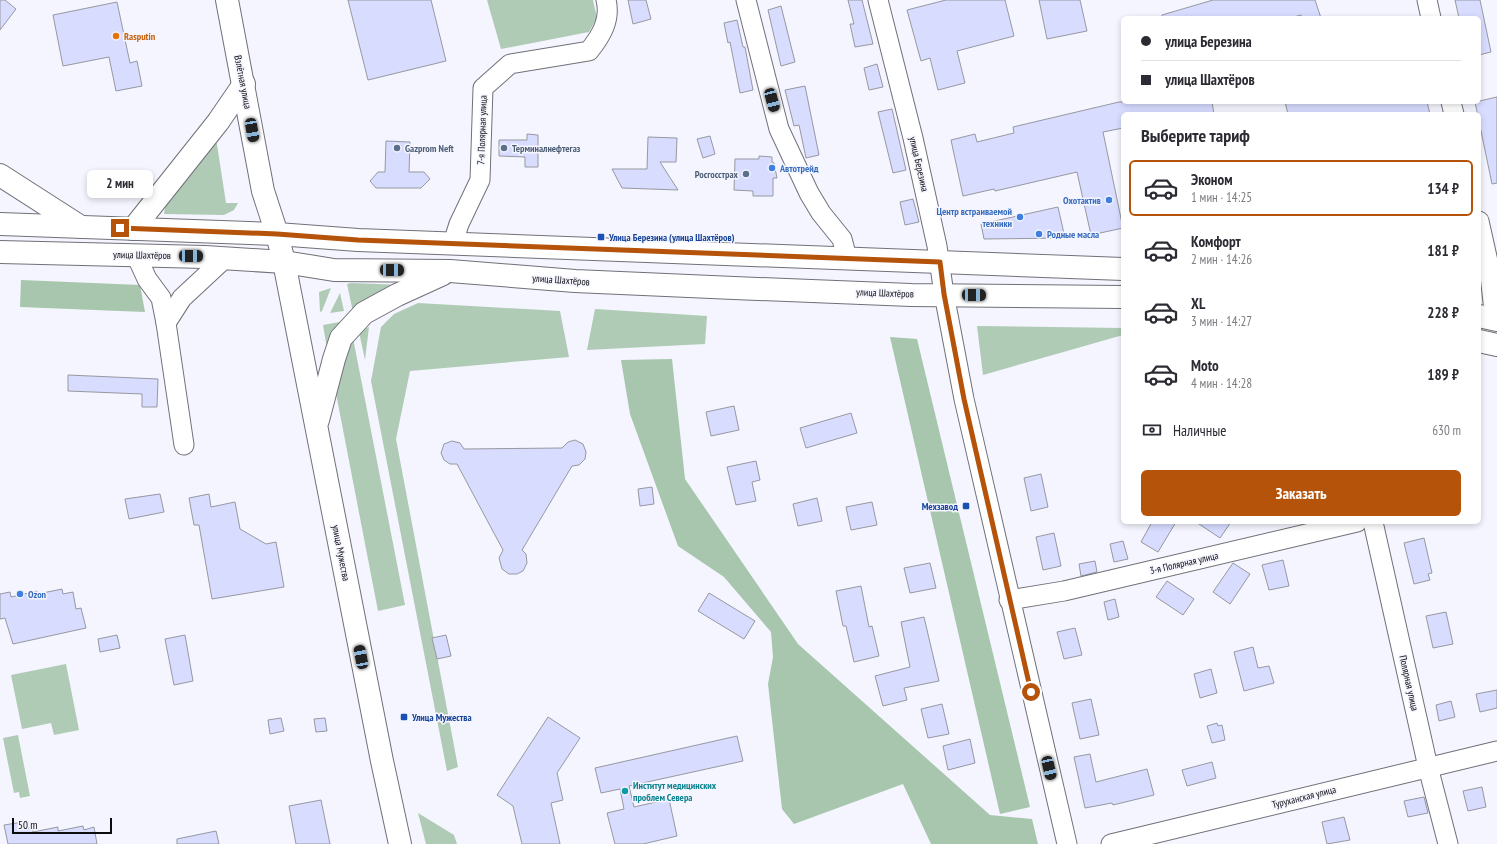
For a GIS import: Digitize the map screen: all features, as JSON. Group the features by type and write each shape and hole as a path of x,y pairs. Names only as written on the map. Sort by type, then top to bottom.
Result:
{"main road":[{"name":"Взлётная улица","path":"227,0 263,191 277,234 284,262"},
{"path":"133,229 218,122 244,84"},
{"path":"0,175 82,227"},
{"path":"0,224 277,234 358,240 1121,269"},
{"name":"улица Шахтёров","path":"0,252 225,258 284,262 334,270 450,271 575,281 910,295 944,294 1121,297"},
{"name":"улица Мужества","path":"284,262 391,806 400,844"},
{"path":"317,427 334,359 341,338 364,313 397,295 450,271"},
{"path":"1481,341 1497,345"}],"street":[{"name":"7-я Полярная улица","path":"453,243 459,224 480,180 483,88 510,64 589,51 602,35 608,10 606,0"},
{"path":"746,0 779,129 809,193 821,213 842,239 847,258"},
{"name":"улица Березина","path":"878,0 913,138 940,262 944,294 964,399 1009,600 1067,844"},
{"path":"1427,0 1431,16"},
{"path":"1481,230 1489,266 1490,319"},
{"path":"136,255 147,279 161,298 184,445"},
{"path":"166,323 182,298 225,258"},
{"name":"3-я Полярная улица","path":"1009,600 1064,591 1349,524"},
{"name":"Полярная улица","path":"1373,524 1428,767 1448,844"},
{"name":"Туруханская улица","path":"1111,844 1497,751"}],"green space":[{"path":"487,0 593,0 597,18 589,32 501,49"},
{"path":"216,138 226,203 238,203 234,210 224,215 164,214 166,199"},
{"path":"21,280 140,285 145,312 20,307"},
{"path":"347,284 404,285 353,312"},
{"path":"331,288 322,311 320,312 319,292"},
{"path":"340,293 344,311 330,313"},
{"path":"418,303 560,311 569,357 410,371 396,439 458,767 447,771 371,381 381,327 394,314"},
{"path":"595,309 707,316 705,344 587,350"},
{"path":"345,321 327,349 323,325"},
{"path":"977,326 1121,328 1121,336 983,375"},
{"path":"369,327 365,360 359,332"},
{"path":"890,337 917,339 1030,807 1000,814"},
{"path":"353,338 405,605 378,611 334,383"},
{"path":"672,359 685,479 798,644 990,815 1032,819 1038,844 931,844 903,784 794,824 782,809 768,684 773,657 771,632 724,577 678,546 630,414 621,360"},
{"path":"66,664 79,730 54,735 51,723 22,729 11,675"},
{"path":"18,735 30,796 20,798 19,792 14,793 3,738"},
{"path":"418,813 454,835 457,844 426,844"}],"building":[{"path":"0,0 5,0 16,9 0,30"},
{"path":"348,0 431,0 446,61 368,80"},
{"path":"628,0 646,0 651,19 633,24"},
{"path":"848,0 862,0 873,44 855,47 850,24 854,24"},
{"path":"946,0 1005,0 1014,36 957,51 965,83 938,90 930,58 921,61 907,10"},
{"path":"1039,0 1080,0 1087,31 1047,39"},
{"path":"1213,0 1315,0 1320,16 1162,16"},
{"path":"1455,0 1480,0 1491,52 1481,54 1481,16 1459,16"},
{"path":"117,2 130,63 137,61 142,86 116,91 109,57 63,66 53,15"},
{"path":"781,6 795,62 781,66 768,10"},
{"path":"737,20 743,47 745,47 753,90 740,93 730,42 728,43 724,23"},
{"path":"877,64 883,87 869,90 864,68"},
{"path":"805,86 819,155 806,158 799,125 794,126 785,90"},
{"path":"1497,97 1497,183 1492,184 1481,131 1481,112 1477,112 1475,104 1481,104 1481,101"},
{"path":"1119,102 1121,102 1121,104 1212,104 1214,112 1121,112 1121,128 1103,132 1121,218 1121,228 1091,235 1077,172 995,191 994,189 963,196 951,140 975,134 977,142 1014,133 1013,127"},
{"path":"1286,104 1428,104 1430,112 1288,112"},
{"path":"892,109 906,170 893,173 878,112"},
{"path":"527,134 538,135 538,167 525,167 525,157 499,156 499,140 527,140"},
{"path":"710,136 715,154 703,158 697,139"},
{"path":"648,137 677,138 676,162 660,162 678,190 622,188 612,169 647,169"},
{"path":"386,141 410,142 409,172 424,172 430,179 421,188 376,188 370,181 378,172 385,172"},
{"path":"759,156 772,157 777,178 773,178 773,196 753,196 753,191 734,190 735,159 759,159"},
{"path":"913,199 919,222 905,225 900,202"},
{"path":"1058,207 1065,238 984,239 981,224"},
{"path":"68,375 158,379 157,407 142,407 142,394 68,391"},
{"path":"734,406 739,430 711,436 706,412"},
{"path":"851,413 857,433 806,448 800,428"},
{"path":"575,440 583,444 586,452 585,459 579,465 572,466 522,550 526,554 527,563 523,571 517,574 509,574 502,569 499,558 503,550 457,464 450,464 444,460 441,453 444,444 452,441 460,443 464,449 562,448 568,442"},
{"path":"756,461 760,480 752,482 756,501 736,505 727,467"},
{"path":"1041,474 1048,507 1031,511 1024,478"},
{"path":"652,487 654,504 640,506 638,489"},
{"path":"160,494 164,512 129,519 125,499"},
{"path":"209,494 211,507 235,502 240,529 266,544 276,542 284,587 212,599 199,525 194,525 189,498"},
{"path":"817,498 822,521 798,526 793,504"},
{"path":"872,502 877,525 851,530 846,507"},
{"path":"1151,524 1175,524 1158,552 1141,542"},
{"path":"1199,524 1230,524 1220,538"},
{"path":"1054,533 1061,566 1043,570 1036,537"},
{"path":"1424,538 1432,573 1428,574 1430,580 1414,584 1404,543"},
{"path":"1123,541 1128,559 1114,562 1110,544"},
{"path":"1283,560 1289,586 1269,590 1262,565"},
{"path":"1095,561 1097,572 1081,576 1079,564"},
{"path":"930,563 936,588 910,593 904,568"},
{"path":"1233,563 1250,574 1230,604 1213,592"},
{"path":"1167,581 1194,599 1183,615 1156,597"},
{"path":"861,586 869,627 872,626 879,656 854,662 846,626 843,626 836,591"},
{"path":"62,589 63,594 73,592 76,609 81,608 86,628 13,644 5,618 0,619 0,594 10,592 11,597 37,591 38,594"},
{"path":"709,593 755,621 744,639 698,611"},
{"path":"1115,599 1119,617 1108,620 1104,602"},
{"path":"1446,612 1453,644 1433,648 1426,616"},
{"path":"924,617 939,681 904,688 907,700 883,706 875,676 910,667 901,622"},
{"path":"1075,628 1082,655 1064,659 1057,632"},
{"path":"117,635 120,648 100,652 98,639"},
{"path":"185,635 193,681 174,685 165,639"},
{"path":"446,635 451,656 437,659 432,638"},
{"path":"1253,647 1258,668 1269,666 1274,683 1244,691 1234,652"},
{"path":"1211,669 1217,693 1200,698 1194,674"},
{"path":"1497,690 1497,708 1480,712 1476,694"},
{"path":"1091,699 1099,735 1080,739 1072,703"},
{"path":"1451,701 1455,717 1439,721 1436,705"},
{"path":"942,704 949,734 928,738 921,709"},
{"path":"548,717 580,738 557,773 563,800 551,803 560,844 522,844 513,806 497,795"},
{"path":"281,718 284,731 270,734 268,720"},
{"path":"325,718 327,731 316,732 314,719"},
{"path":"1217,723 1218,726 1222,725 1225,740 1212,743 1207,726"},
{"name":"Институт медицинских проблем Севера","path":"737,736 743,761 629,786 634,807 669,799 677,836 643,844 615,844 607,813 624,809 620,789 601,793 595,768"},
{"path":"970,739 975,763 948,770 943,746"},
{"path":"1090,754 1096,782 1147,769 1154,795 1113,805 1112,803 1085,808 1074,757"},
{"path":"1212,762 1216,778 1187,786 1182,770"},
{"path":"1482,787 1486,807 1468,811 1463,791"},
{"path":"1424,797 1428,813 1408,817 1404,801"},
{"path":"321,800 330,844 296,844 289,806"},
{"path":"1344,817 1350,840 1327,844 1322,822"},
{"path":"23,822 24,829 32,827 33,832 58,827 58,831 83,826 84,830 94,827 97,844 8,844 4,825"},
{"path":"216,831 219,844 177,844 177,839"}],"place":[{"name":"Rasputin","path":"116,36"},
{"name":"Gazprom Neft","path":"397,148"},
{"name":"Терминалнефтегаз","path":"504,148"},
{"name":"Автотрейд","path":"772,168"},
{"name":"Росгосстрах","path":"746,174"},
{"name":"Охотактив","path":"1109,200"},
{"name":"Центр встраиваемой техники","path":"1020,217"},
{"name":"Родные масла","path":"1039,234"},
{"name":"Улица Березина (улица Шахтёров)","path":"601,237"},
{"name":"Мехзавод","path":"966,506"},
{"name":"Ozon","path":"20,594"},
{"name":"Улица Мужества","path":"404,717"},
{"name":"Институт медицинских проблем Севера","path":"625,791"}],"route":[{"path":"120,228 277,234 358,240 940,262 944,294 964,399 1031,692"}]}
